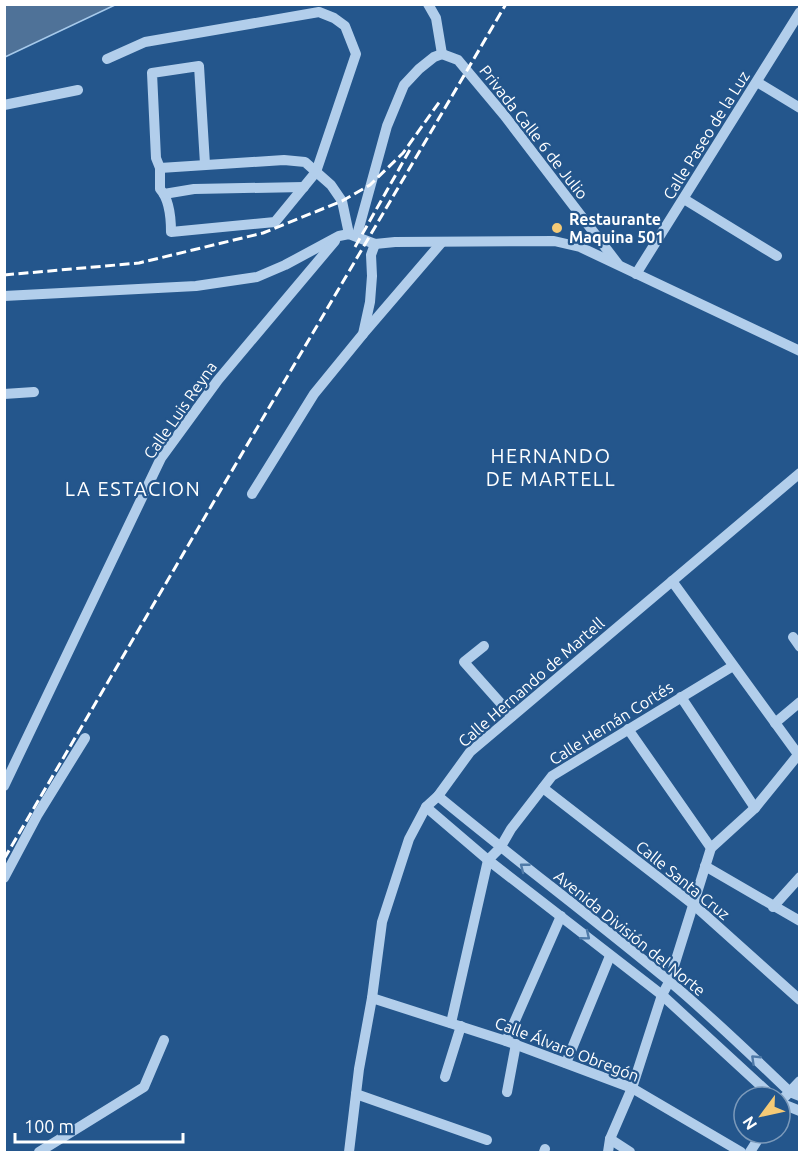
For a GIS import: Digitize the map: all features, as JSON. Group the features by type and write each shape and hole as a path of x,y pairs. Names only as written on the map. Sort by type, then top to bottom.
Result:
{"street":[{"path":"428,4 436,18 442,54"},
{"path":"107,59 145,42 319,12 334,18 345,26 356,54 316,172 275,222 171,232 171,215 160,189 160,168 156,158 152,73 199,66 205,164"},
{"name":"Calle Paseo de la Luz","path":"636,274 800,12"},
{"name":"Calle Luis Reyna","path":"4,786 161,458 218,380 348,235 404,85 419,69 434,57 442,54"},
{"name":"Privada Calle 6 de Julio","path":"442,54 458,60 504,115 618,264"},
{"path":"757,82 800,108"},
{"path":"4,105 78,90"},
{"path":"160,168 284,160 305,162 331,185 342,201 348,235"},
{"path":"164,194 194,189 304,188"},
{"path":"684,199 777,256"},
{"path":"4,296 196,286 257,277 348,235 375,244 554,241 580,247 800,351"},
{"path":"252,494 314,394 442,242"},
{"path":"363,334 370,302 371,255 375,244"},
{"path":"4,394 34,392"},
{"name":"Calle Hernando de Martell","path":"350,1152 359,1069 372,998 381,922 410,839 426,807 438,796 470,752 798,478"},
{"path":"608,1152 610,1139 632,1088 662,995 669,982 711,848 755,808 799,756 672,581"},
{"path":"793,637 800,647"},
{"path":"484,646 464,662 512,716"},
{"name":"Calle Hernán Cortés","path":"488,860 500,848 511,829 552,776 733,666"},
{"path":"681,698 755,808"},
{"path":"774,723 800,702"},
{"path":"628,729 711,848"},
{"path":"4,878 38,814 86,738"},
{"name":"Calle Santa Cruz","path":"543,788 694,905 800,1000"},
{"name":"Avenida División del Norte","path":"438,796 669,982 795,1094"},
{"name":"Avenida División del Norte","path":"426,807 488,860 662,995 760,1085"},
{"path":"445,1077 488,860"},
{"path":"705,866 800,921"},
{"path":"773,907 800,877"},
{"path":"507,1092 511,1043 561,916"},
{"path":"566,1063 610,956"},
{"name":"Calle Álvaro Obregón","path":"372,998 511,1043 632,1088 741,1152"},
{"path":"39,1152 144,1087 164,1040"},
{"path":"795,1094 800,1080"},
{"path":"356,1094 487,1140"},
{"path":"610,1139 630,1152"}],"water":[{"path":"5,4 115,4 115,5 5,57"}],"railway":[{"path":"4,859 506,4"},
{"path":"4,275 139,263 263,233 342,201 370,185 403,153 440,101"},
{"path":"355,247 412,146"}],"place":[{"name":"Restaurante Maquina 501","path":"557,228"}],"district":[{"name":"HERNANDO DE MARTELL","path":"551,466"},
{"name":"LA ESTACION","path":"133,488"}]}
